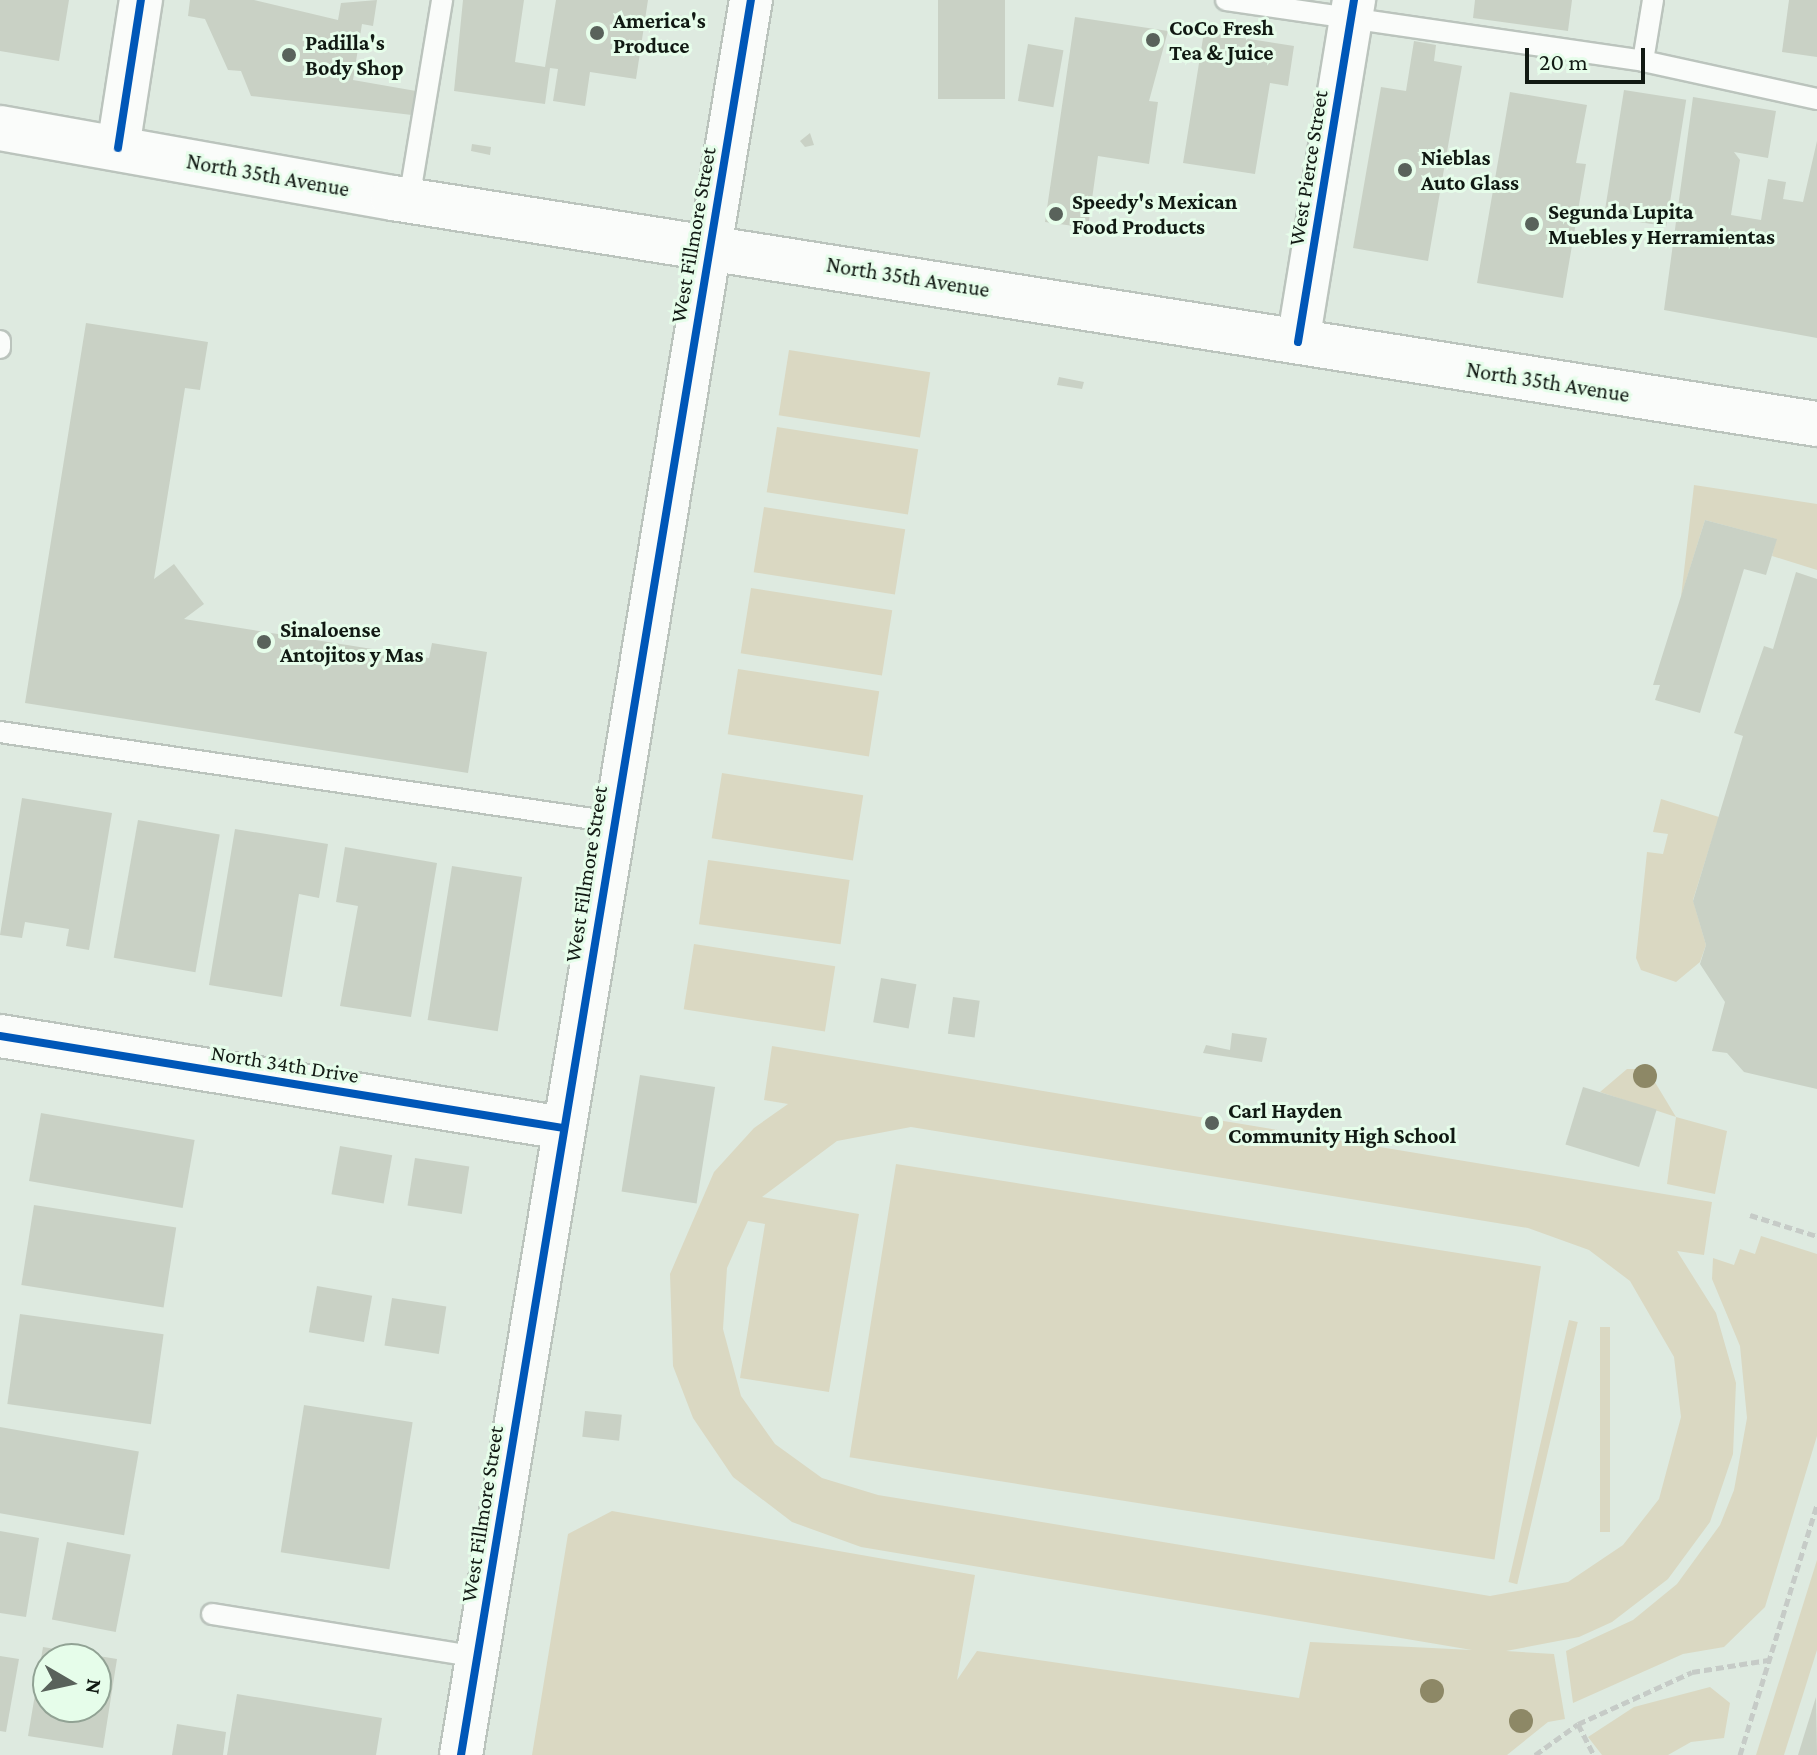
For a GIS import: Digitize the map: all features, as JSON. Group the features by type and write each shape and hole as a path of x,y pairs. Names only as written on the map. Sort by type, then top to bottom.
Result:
{"main road":[{"name":"North 35th Avenue","path":"0,128 409,200 709,245 1817,424"}],"street":[{"path":"118,148 141,0"},
{"name":"West Fillmore Street","path":"461,1755 751,0"},
{"name":"West Pierce Street","path":"1298,342 1352,9"},
{"name":"North 34th Drive","path":"0,1036 563,1128"}],"lane":[{"path":"409,200 442,0"},
{"path":"1226,0 1352,9 1643,61 1817,99"},
{"path":"1643,61 1653,0"},
{"path":"0,341 0,348"},
{"path":"0,732 613,822"},
{"path":"212,1614 477,1657"}],"path":[{"path":"1750,1215 1817,1236"},
{"path":"1740,1755 1817,1504"},
{"path":"1535,1755 1578,1724 1692,1672 1768,1660"},
{"path":"1578,1724 1594,1755"}],"shaded area":[{"path":"789,350 930,372 920,438 779,415"},
{"path":"777,427 918,449 908,515 767,492"},
{"path":"1694,485 1817,504 1817,570 1772,556 1776,539 1705,520 1681,597"},
{"path":"764,507 905,529 895,595 754,572"},
{"path":"751,588 892,610 882,676 741,653"},
{"path":"738,669 879,691 869,757 728,734"},
{"path":"722,773 863,795 853,861 712,838"},
{"path":"1661,799 1719,817 1693,900 1706,945 1700,962 1676,982 1641,970 1636,958 1647,852 1663,854 1668,834 1653,832"},
{"path":"708,860 850,880 841,944 699,924"},
{"path":"694,944 835,966 825,1032 684,1009"},
{"path":"772,1046 1712,1202 1704,1255 1677,1251 1716,1313 1736,1383 1733,1454 1710,1522 1668,1579 1612,1622 1579,1637 1506,1651 1554,1654 1565,1719 1548,1722 1507,1755 532,1755 568,1534 612,1511 975,1575 957,1680 977,1651 1299,1698 1310,1642 1472,1650 861,1547 792,1522 733,1477 693,1418 673,1366 670,1274 714,1172 754,1128 788,1104 764,1100","holes":["911,1127 1528,1228 1589,1250 1630,1281 1674,1357 1681,1417 1659,1499 1623,1545 1568,1582 1490,1596 878,1495 822,1478 775,1444 741,1396 723,1329 727,1268 748,1221 765,1224 740,1378 829,1392 859,1214 762,1197 837,1141"]},
{"path":"1627,1069 1647,1069 1676,1117 1600,1092"},
{"path":"1676,1117 1727,1131 1715,1194 1667,1184"},
{"path":"896,1164 1541,1266 1494,1559 850,1457"},
{"path":"1761,1236 1817,1254 1817,1436 1765,1607 1724,1647 1683,1654 1573,1703 1566,1651 1633,1620 1677,1584 1720,1525 1734,1490 1747,1418 1740,1346 1712,1279 1713,1258 1734,1265 1740,1249 1755,1254"},
{"path":"1569,1320 1578,1322 1517,1584 1508,1582"},
{"path":"1600,1327 1610,1327 1610,1532 1600,1532"},
{"path":"1817,1560 1817,1650 1784,1755 1756,1755"},
{"path":"1710,1687 1730,1703 1724,1738 1691,1742 1668,1755 1602,1755 1588,1737 1634,1707"}],"building":[{"path":"0,0 69,0 59,61 0,51"},
{"name":"Padilla's Body Shop","path":"190,0 254,0 338,20 341,3 377,0 373,26 362,24 353,80 416,91 412,115 251,96 241,71 228,70 205,19 188,16"},
{"path":"463,0 524,0 515,62 545,67 556,0 648,0 636,79 590,72 585,106 553,101 558,69 550,68 545,104 454,91"},
{"path":"938,0 1005,0 1005,99 938,99"},
{"path":"1475,0 1572,0 1568,31 1473,18"},
{"path":"1789,0 1817,0 1817,57 1782,52"},
{"path":"1075,17 1168,31 1149,101 1158,102 1149,164 1098,156 1088,228 1045,222"},
{"path":"1204,32 1294,46 1288,86 1270,83 1255,174 1183,163"},
{"name":"Nieblas Auto Glass","path":"1414,41 1436,45 1434,61 1462,66 1428,261 1353,248 1381,87 1406,91"},
{"path":"1028,44 1063,50 1053,107 1018,101"},
{"path":"1624,90 1686,100 1666,226 1604,216"},
{"name":"Segunda Lupita Muebles y Herramientas","path":"1510,92 1587,105 1576,163 1586,164 1563,298 1477,283"},
{"path":"1693,97 1776,111 1768,158 1734,152 1740,160 1731,215 1761,220 1768,179 1786,182 1783,199 1803,202 1817,141 1817,338 1664,310"},
{"path":"810,133 814,145 805,147 800,141"},
{"path":"472,144 491,147 490,155 471,151"},
{"path":"86,323 208,342 200,390 185,388 154,579 174,564 204,604 184,619 429,658 432,643 487,652 468,773 25,703"},
{"path":"1059,377 1084,382 1082,389 1057,385"},
{"path":"1705,520 1777,539 1766,575 1744,569 1700,713 1655,700 1660,685 1653,685"},
{"path":"1796,572 1817,579 1817,1089 1744,1072 1727,1053 1712,1051 1725,1002 1700,964 1706,945 1693,901 1743,736 1734,733 1764,646 1773,649"},
{"path":"22,798 112,813 89,950 66,946 69,929 25,922 22,938 0,935"},
{"path":"138,820 220,834 195,972 114,958"},
{"path":"235,829 328,844 319,898 299,894 282,997 209,985"},
{"path":"345,847 437,863 411,1017 340,1006 358,906 336,902"},
{"path":"452,866 522,877 498,1031 428,1020"},
{"path":"881,978 916,984 909,1029 873,1022"},
{"path":"953,997 980,1001 975,1037 948,1034"},
{"path":"1232,1033 1267,1038 1262,1062 1203,1053 1206,1045 1230,1050"},
{"path":"640,1075 715,1087 697,1203 622,1192"},
{"path":"1583,1087 1657,1110 1639,1167 1565,1144"},
{"path":"41,1113 195,1140 183,1208 29,1181"},
{"path":"340,1146 392,1155 384,1203 331,1194"},
{"path":"415,1158 469,1167 462,1214 407,1205"},
{"path":"34,1205 176,1228 164,1308 21,1285"},
{"path":"317,1286 372,1296 364,1342 309,1332"},
{"path":"392,1298 446,1307 439,1354 384,1345"},
{"path":"20,1314 164,1334 151,1424 7,1404"},
{"path":"304,1405 413,1422 389,1569 281,1552"},
{"path":"585,1411 622,1415 619,1441 582,1437"},
{"path":"0,1427 139,1451 124,1535 0,1513"},
{"path":"0,1531 39,1538 26,1617 0,1613"},
{"path":"67,1542 131,1554 116,1632 52,1620"},
{"path":"0,1656 19,1659 6,1732 0,1731"},
{"path":"112,1658 117,1659 112,1691"},
{"path":"237,1694 382,1718 376,1755 227,1755"},
{"path":"1816,1697 1817,1755 1798,1755"},
{"path":"32,1712 32,1723 107,1723 103,1748 28,1736"},
{"path":"177,1724 226,1732 223,1755 172,1755"}],"cycle path":[{"path":"118,148 141,0"},
{"path":"461,1755 751,0"},
{"path":"1298,342 1354,0"},
{"path":"0,1036 563,1128"}],"place":[{"name":"America's Produce","path":"597,33"},
{"name":"CoCo Fresh Tea & Juice","path":"1153,40"},
{"name":"Padilla's Body Shop","path":"289,55"},
{"name":"Nieblas Auto Glass","path":"1405,170"},
{"name":"Speedy's Mexican Food Products","path":"1056,214"},
{"name":"Segunda Lupita Muebles y Herramientas","path":"1532,224"},
{"name":"Sinaloense Antojitos y Mas","path":"264,642"},
{"name":"Carl Hayden Community High School","path":"1212,1123"}]}
